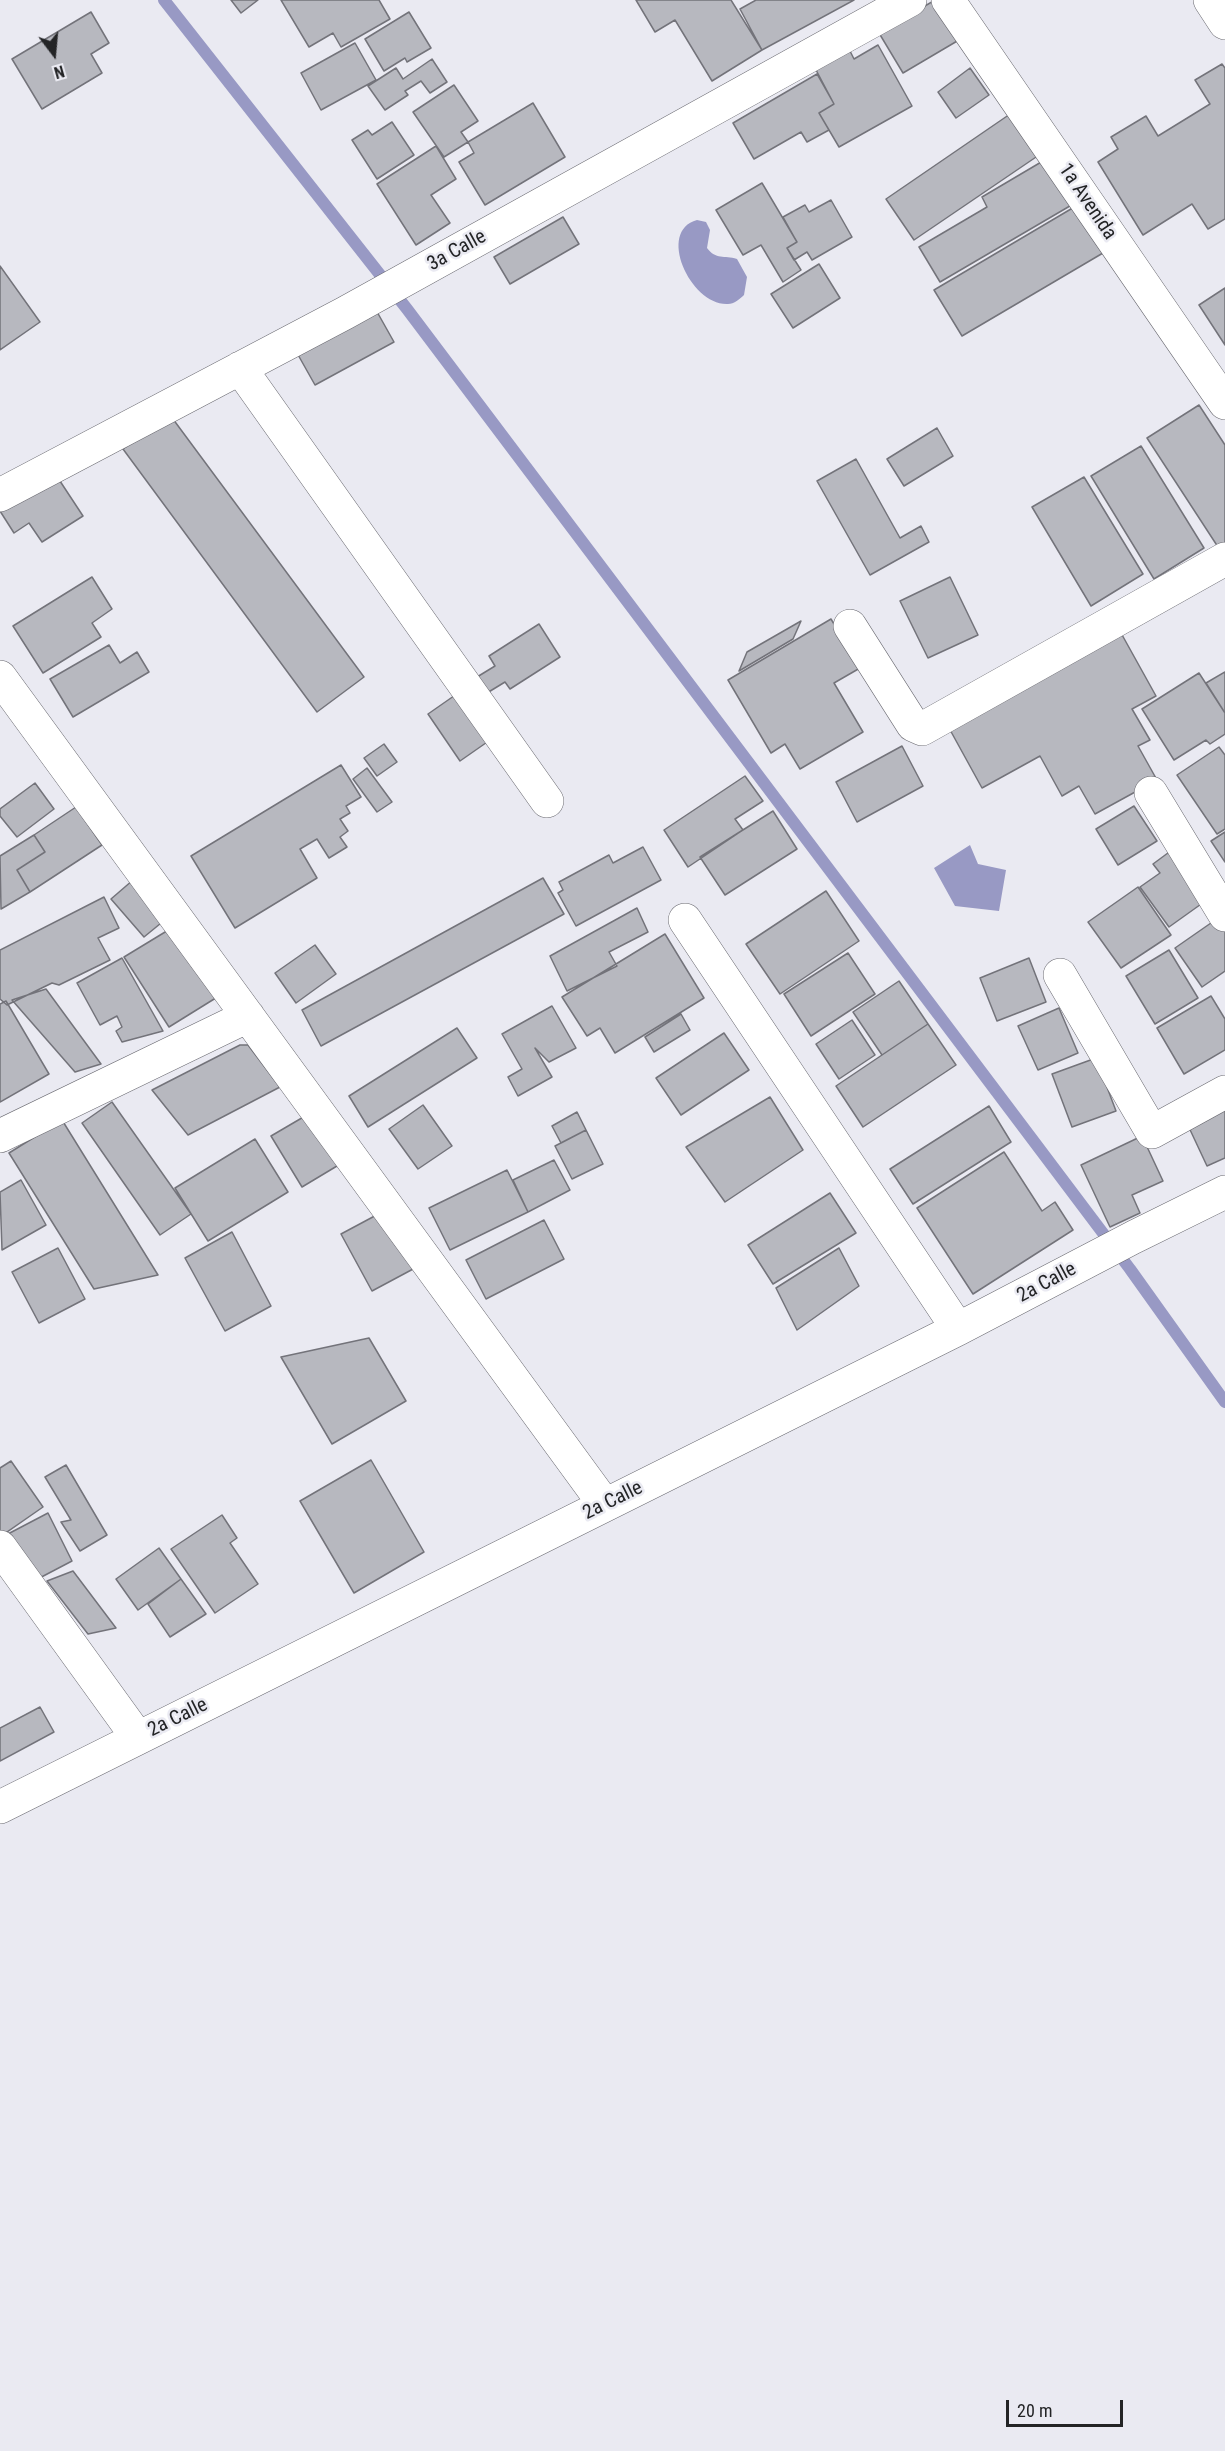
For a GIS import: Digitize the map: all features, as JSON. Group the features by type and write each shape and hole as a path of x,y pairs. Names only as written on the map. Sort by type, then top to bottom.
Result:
{"street":[{"name":"3a Calle","path":"0,495 345,313 910,0"},
{"name":"1a Avenida","path":"948,0 1225,403"},
{"path":"1210,0 1225,23"},
{"path":"240,368 547,801"},
{"path":"850,626 913,725 922,729 1225,559"},
{"path":"0,677 605,1505"},
{"path":"1151,794 1225,915"},
{"path":"685,920 958,1329"},
{"path":"1060,975 1152,1132 1225,1092"},
{"path":"0,1136 248,1016"},
{"name":"2a Calle","path":"0,1807 958,1329 1225,1192"},
{"path":"0,1547 138,1738"}],"water":[{"path":"697,220 706,222 710,230 707,248 710,252 717,256 737,259 747,277 744,295 735,302 728,304 714,301 702,293 691,281 683,267 679,252 679,238 685,227"},
{"path":"970,845 978,864 1006,870 999,911 955,906 934,868"}],"building":[{"path":"231,0 258,0 241,13"},
{"path":"281,0 379,0 390,19 341,47 333,33 309,47"},
{"path":"636,0 731,0 762,50 712,81 675,20 655,32"},
{"path":"756,0 854,0 762,50 740,9"},
{"path":"935,0 964,37 903,73 879,33"},
{"path":"91,12 109,43 91,54 102,73 42,109 12,59"},
{"path":"409,12 431,48 407,62 405,58 384,71 365,39"},
{"path":"355,43 376,80 321,110 301,73"},
{"path":"878,45 912,106 839,147 819,113 834,104 815,68 849,49 854,59"},
{"path":"432,59 447,82 430,93 421,81 405,91 408,95 385,110 368,86 396,68 403,79"},
{"path":"1222,64 1225,68 1225,219 1208,229 1192,204 1143,235 1098,162 1118,149 1111,137 1146,116 1158,136 1210,104 1195,80"},
{"path":"970,68 989,95 956,118 938,92"},
{"path":"817,74 834,104 819,113 829,130 807,142 801,132 754,159 733,123"},
{"path":"454,85 478,121 461,132 468,142 444,157 413,112"},
{"path":"533,103 565,157 485,205 459,162 474,153 468,142"},
{"path":"1013,112 1042,153 914,240 886,199"},
{"path":"392,122 414,155 377,179 352,140 368,130 372,135"},
{"path":"436,146 456,179 431,195 450,223 416,245 377,184"},
{"path":"1048,158 1075,203 940,282 919,247 987,207 982,197"},
{"path":"762,183 797,242 787,248 801,270 783,282 761,245 743,255 716,210"},
{"path":"831,200 852,237 812,260 807,252 794,260 787,248 797,242 783,217 805,205 809,212"},
{"path":"1076,206 1103,253 962,336 934,290"},
{"path":"563,217 579,244 510,284 494,257"},
{"path":"819,264 840,298 793,328 771,294"},
{"path":"0,266 40,322 0,350"},
{"path":"1225,288 1225,345 1199,305"},
{"path":"376,310 394,342 315,385 297,353"},
{"path":"1199,405 1225,445 1225,542 1218,547 1147,438"},
{"path":"170,415 364,677 317,712 123,449"},
{"path":"937,428 953,456 904,486 887,459"},
{"path":"1141,446 1204,548 1154,579 1091,476"},
{"path":"856,459 900,538 921,526 929,542 870,575 817,481"},
{"path":"56,475 83,516 42,542 29,523 14,533 0,511"},
{"path":"1084,477 1143,574 1091,606 1032,507"},
{"path":"92,577 112,609 92,623 101,637 43,673 13,626"},
{"path":"950,577 978,635 928,658 900,601"},
{"path":"831,619 860,668 834,683 863,732 800,769 785,744 771,753 728,680"},
{"path":"801,621 793,639 739,671 747,652"},
{"path":"539,624 560,657 510,689 505,682 487,693 477,677 495,666 489,656"},
{"path":"1121,633 1156,696 1132,709 1150,740 1138,746 1157,780 1095,814 1079,786 1062,796 1040,756 982,788 949,728"},
{"path":"109,645 120,663 137,652 149,672 73,717 50,679"},
{"path":"1225,672 1225,713 1206,683"},
{"path":"1199,673 1225,713 1225,734 1210,744 1206,740 1174,760 1142,709"},
{"path":"461,691 493,738 460,761 428,714"},
{"path":"384,744 397,762 377,776 364,758"},
{"path":"902,746 923,786 857,822 836,782"},
{"path":"1219,747 1225,755 1225,829 1217,834 1177,775"},
{"path":"341,765 361,797 346,806 350,813 340,819 348,831 340,837 347,847 329,858 317,839 300,849 317,878 235,928 191,856"},
{"path":"367,768 392,802 377,812 353,779"},
{"path":"745,776 763,801 735,819 743,830 688,867 664,830"},
{"path":"35,783 54,809 17,837 0,816 0,809"},
{"path":"1134,806 1157,841 1118,865 1096,829"},
{"path":"76,807 102,845 30,892 17,870 45,852 34,835"},
{"path":"773,811 797,849 725,895 700,857"},
{"path":"1225,832 1225,862 1211,841"},
{"path":"34,835 45,852 17,870 30,892 1,909 0,856"},
{"path":"643,847 661,880 576,926 558,893 563,890 559,882 609,855 613,863"},
{"path":"1176,847 1211,897 1169,927 1140,887 1160,873 1153,864"},
{"path":"543,878 564,914 321,1046 302,1010"},
{"path":"133,880 166,919 144,937 111,899"},
{"path":"1138,887 1171,935 1121,968 1088,922"},
{"path":"826,891 859,941 780,994 746,944"},
{"path":"104,897 119,928 98,938 110,960 59,985 52,983 7,1005 0,999 0,950"},
{"path":"637,908 648,932 609,952 617,966 567,991 550,956"},
{"path":"1221,916 1225,922 1225,971 1202,987 1175,948"},
{"path":"175,926 219,996 169,1027 124,957"},
{"path":"665,934 704,998 615,1053 600,1028 587,1036 562,997"},
{"path":"315,945 336,974 296,1003 275,973"},
{"path":"1169,950 1198,998 1155,1024 1126,976"},
{"path":"848,953 875,994 811,1036 784,994"},
{"path":"122,958 163,1031 122,1042 116,1031 122,1027 117,1016 100,1025 77,983"},
{"path":"1029,958 1046,1002 997,1021 980,978"},
{"path":"899,981 928,1024 882,1055 853,1012"},
{"path":"46,989 101,1064 75,1072 12,1000"},
{"path":"1211,996 1225,1019 1225,1050 1184,1074 1157,1028"},
{"path":"6,1001 49,1074 0,1102 0,1004"},
{"path":"552,1006 576,1048 549,1062 535,1048 552,1077 518,1096 508,1077 522,1069 502,1034"},
{"path":"1059,1008 1078,1053 1038,1070 1018,1026"},
{"path":"681,1014 690,1030 654,1052 645,1037"},
{"path":"852,1020 875,1055 839,1079 816,1044"},
{"path":"928,1024 956,1065 863,1127 836,1086"},
{"path":"457,1028 477,1058 368,1127 349,1096"},
{"path":"724,1033 749,1070 681,1115 656,1078"},
{"path":"240,1045 248,1045 280,1087 188,1135 152,1090"},
{"path":"1096,1058 1116,1111 1072,1127 1052,1074"},
{"path":"770,1097 803,1150 725,1202 686,1147"},
{"path":"1225,1101 1225,1158 1207,1166 1185,1119"},
{"path":"112,1102 191,1214 160,1235 82,1123"},
{"path":"423,1105 452,1146 418,1169 389,1129"},
{"path":"989,1106 1011,1142 913,1204 890,1169"},
{"path":"312,1112 342,1163 302,1187 271,1136"},
{"path":"577,1112 586,1130 561,1143 552,1126"},
{"path":"62,1120 158,1275 94,1289 9,1153"},
{"path":"586,1130 603,1164 572,1179 555,1146"},
{"path":"1142,1136 1163,1181 1132,1195 1140,1213 1110,1227 1081,1165"},
{"path":"255,1139 288,1192 208,1241 175,1188"},
{"path":"1004,1152 1042,1211 1055,1202 1073,1230 973,1294 917,1208"},
{"path":"554,1160 570,1190 528,1212 513,1180"},
{"path":"507,1170 528,1212 450,1250 429,1208"},
{"path":"21,1180 46,1225 2,1250 0,1192"},
{"path":"830,1193 856,1233 773,1284 748,1245"},
{"path":"384,1211 415,1268 372,1291 341,1234"},
{"path":"544,1220 564,1259 486,1299 466,1260"},
{"path":"232,1232 271,1306 225,1331 185,1258"},
{"path":"58,1248 85,1299 39,1323 12,1272"},
{"path":"839,1248 859,1286 797,1330 776,1288"},
{"path":"369,1338 406,1401 332,1444 281,1357"},
{"path":"371,1460 424,1552 354,1593 300,1501"},
{"path":"11,1461 43,1507 0,1537 0,1468"},
{"path":"66,1465 107,1535 80,1551 61,1522 71,1520 45,1477"},
{"path":"48,1513 72,1561 30,1583 6,1535"},
{"path":"222,1515 237,1538 230,1543 258,1584 215,1613 171,1549"},
{"path":"159,1548 181,1579 138,1610 116,1579"},
{"path":"73,1571 116,1628 88,1634 47,1581"},
{"path":"181,1579 206,1614 170,1637 148,1604"},
{"path":"40,1707 54,1732 0,1761 0,1728"}],"waterway":[{"path":"164,0 407,309 1130,1269 1225,1402"}]}
